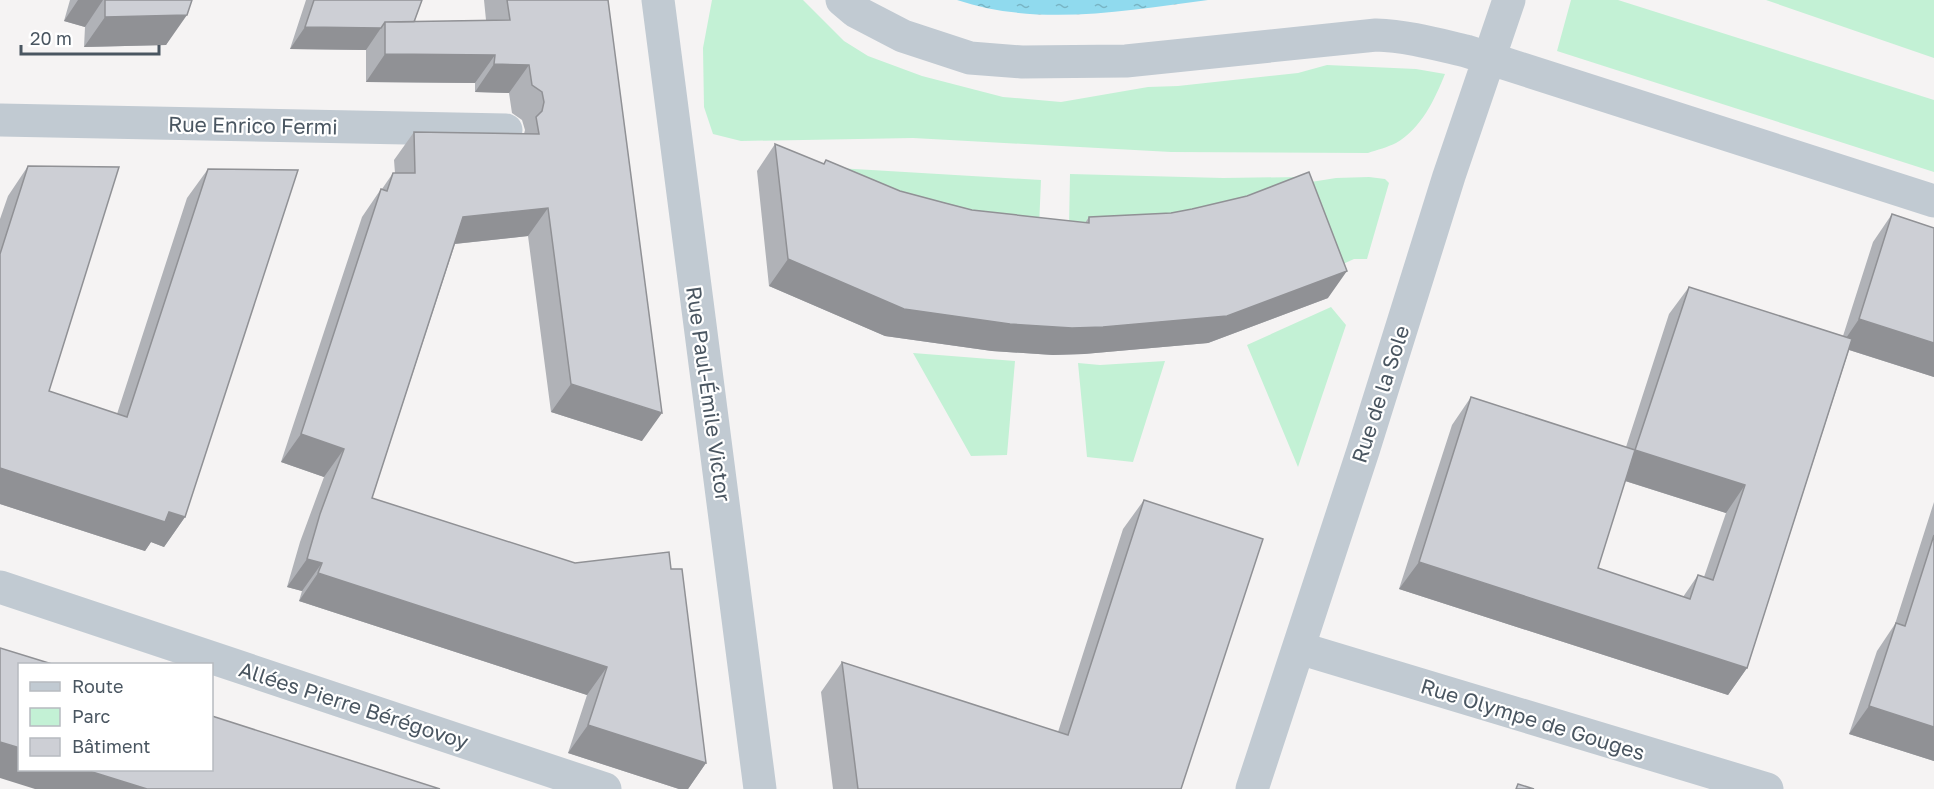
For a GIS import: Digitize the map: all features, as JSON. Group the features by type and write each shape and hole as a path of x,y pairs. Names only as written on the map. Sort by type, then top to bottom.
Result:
{"street":[{"name":"Rue Paul-Émile Victor","path":"658,0 760,789"},
{"path":"842,0 855,11 903,36 970,58 1022,62 1126,61 1376,35 1423,40 1489,58 1934,201"},
{"name":"Rue de la Sole","path":"1252,789 1363,451 1449,176 1509,0"},
{"name":"Rue Enrico Fermi","path":"0,120 506,130"},
{"name":"Allées Pierre Bérégovoy","path":"0,588 605,789"},
{"name":"Rue Olympe de Gouges","path":"1299,648 1767,789"}],"green space":[{"path":"712,0 803,0 844,41 868,56 922,76 1003,97 1061,102 1148,87 1298,73 1327,65 1416,69 1445,74 1432,103 1413,130 1396,143 1368,153 1171,152 913,138 741,141 713,134 704,107 703,48"},
{"path":"1571,0 1618,0 1934,100 1934,172 1557,51"},
{"path":"1766,0 1934,0 1934,58"},
{"path":"821,167 1041,180 1039,227 952,219"},
{"path":"1070,174 1223,178 1301,177 1222,209 1069,227"},
{"path":"1336,178 1385,179 1389,183 1367,259 1354,259 1343,264 1311,182"},
{"path":"1331,307 1346,325 1298,467 1247,345"},
{"path":"913,353 1015,361 1007,455 971,456"},
{"path":"1165,361 1133,462 1087,457 1078,363 1100,365"}],"water":[{"path":"957,0 1208,0 1113,12 1050,15 988,8"}],"building":[{"path":"105,0 192,0 187,15 105,17"},
{"path":"314,0 422,0 414,22 385,22 381,28 305,27"},
{"path":"507,0 608,0 662,413 571,384 548,208 463,217 372,498 575,563 669,552 671,569 682,569 706,763 588,725 607,667 318,573 322,563 307,559 320,514 344,449 301,434 381,189 387,191 393,173 415,173 414,132 539,134 536,117 542,111 544,102 542,92 532,85 529,65 494,64 495,55 385,54 385,22 510,20"},
{"path":"775,144 824,164 826,160 900,191 972,210 1089,223 1089,217 1171,213 1192,209 1247,196 1309,172 1347,271 1227,316 1103,327 1072,328 1010,324 904,309 788,259"},
{"path":"28,166 119,167 49,391 127,417 208,169 298,170 185,517 169,512 165,522 0,468 0,254"},
{"path":"1892,214 1934,228 1934,343 1859,319"},
{"path":"1689,287 1852,339 1747,668 1419,562 1471,397 1635,450","holes":["1635,450 1745,485 1713,580 1698,575 1690,599 1598,568"]},
{"path":"1144,500 1263,539 1181,789 858,789 842,662 1068,735"},
{"path":"1934,535 1934,727 1869,706 1896,623 1905,626"},
{"path":"0,648 49,663 18,663 18,747 0,742"},
{"path":"213,716 440,789 147,789 89,771 213,771"},
{"path":"1518,784 1534,789 1516,789"}]}
